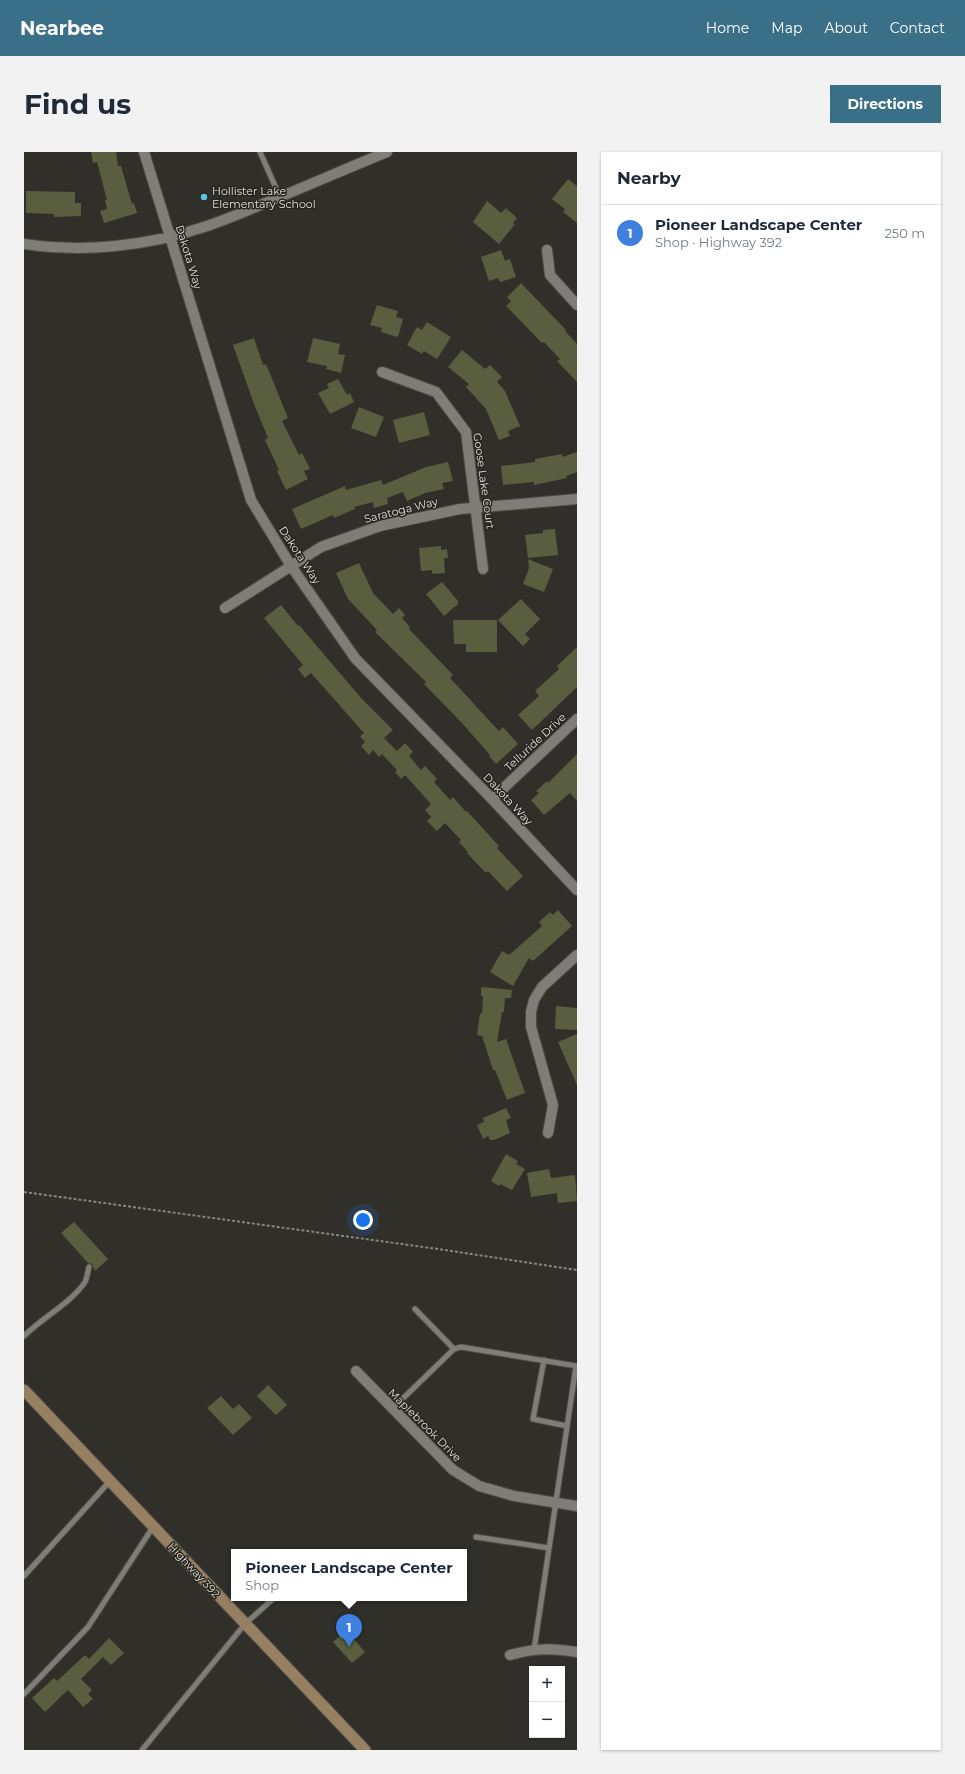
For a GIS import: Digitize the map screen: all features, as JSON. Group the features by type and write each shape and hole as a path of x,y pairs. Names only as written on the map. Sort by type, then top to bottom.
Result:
{"main road":[{"name":"Highway 392","path":"24,1390 365,1750"}],"street":[{"name":"Dakota Way","path":"144,152 251,500 291,566 355,658 492,799 577,890"},
{"path":"24,244 71,247 109,246 170,236 203,228 387,152"},
{"path":"547,250 550,275 577,305"},
{"name":"Goose Lake Court","path":"382,372 436,392 466,432 483,569"},
{"name":"Saratoga Way","path":"225,608 321,547 380,526 460,509 577,499"},
{"name":"Telluride Drive","path":"492,799 577,719"},
{"path":"548,1133 553,1105 531,1027 531,1012 534,1000 542,988 577,955"},
{"name":"Maplebrook Drive","path":"356,1371 453,1470 479,1486 514,1496 577,1506"},
{"path":"510,1655 547,1648 577,1652"}],"lane":[{"path":"260,152 280,197"},
{"path":"24,1336 36,1323 53,1313 78,1289 85,1281 89,1267"},
{"path":"415,1309 454,1349"},
{"path":"392,1409 454,1349 461,1347 577,1366 534,1650"},
{"path":"544,1360 534,1419 567,1426"},
{"path":"24,1576 110,1481"},
{"path":"24,1694 88,1628 154,1527"},
{"path":"476,1537 549,1548"},
{"path":"142,1750 245,1624 271,1601"}],"path":[{"path":"24,1192 438,1249 577,1270"}],"building":[{"path":"91,152 116,152 118,166 121,166 132,204 134,203 137,213 104,223 100,211 107,209 105,200 107,200 97,162 93,163"},
{"path":"568,179 577,186 577,223 563,212 565,209 552,199"},
{"path":"26,191 75,192 75,203 81,203 81,216 54,217 54,214 26,213"},
{"path":"487,201 501,213 506,208 517,218 513,223 515,224 499,244 473,222"},
{"path":"501,250 505,261 510,259 516,277 500,282 498,278 489,281 481,257"},
{"path":"521,283 566,330 565,331 577,344 577,382 557,361 560,359 506,306 511,301 507,297"},
{"path":"377,305 398,311 396,317 403,319 398,337 381,332 382,328 370,325"},
{"path":"427,322 451,337 437,359 424,351 422,354 407,345 417,327 422,330"},
{"path":"254,338 263,365 266,364 288,418 282,421 299,455 302,453 310,469 304,471 308,479 286,490 277,471 279,470 265,440 268,438 233,345"},
{"path":"313,338 340,344 338,354 345,355 341,373 326,369 327,366 307,362"},
{"path":"462,350 485,369 490,365 502,377 497,382 505,391 520,426 508,431 510,436 499,440 486,409 466,387 469,384 448,367"},
{"path":"338,379 347,395 350,393 354,402 330,414 318,393 329,388 327,384"},
{"path":"359,407 384,417 376,437 351,428"},
{"path":"424,412 430,435 399,443 393,420"},
{"path":"577,452 577,472 566,476 567,478 534,485 534,482 503,485 501,466 535,462 535,459 562,454 562,457"},
{"path":"448,462 453,481 442,483 444,489 425,493 407,501 403,492 387,498 388,504 374,508 373,502 354,507 355,509 334,518 333,515 301,529 292,509 345,486 346,490 381,480 383,485 426,467"},
{"path":"555,529 558,555 528,558 525,535 543,533 543,530"},
{"path":"441,546 441,550 447,549 448,558 444,558 445,573 432,574 432,570 421,571 419,548"},
{"path":"528,559 553,569 544,592 523,584 529,568"},
{"path":"359,563 373,593 393,614 399,608 405,615 402,618 410,627 409,629 453,675 450,678 499,731 503,727 518,744 496,764 461,722 424,684 426,682 375,632 377,630 348,599 336,573"},
{"path":"442,582 458,601 458,604 444,616 426,594"},
{"path":"521,599 540,619 525,634 530,639 523,646 498,620"},
{"path":"281,605 361,698 393,730 384,738 397,751 405,743 413,752 409,756 421,770 425,766 437,779 434,782 450,800 453,797 466,812 467,811 499,846 497,848 523,876 507,891 488,871 486,873 467,853 468,852 459,842 461,840 445,823 437,831 427,821 431,817 425,810 431,804 405,775 401,779 395,772 397,770 382,754 379,757 373,750 369,755 361,746 365,742 360,736 364,733 311,673 305,678 298,669 303,665 264,618"},
{"path":"453,620 497,620 497,652 466,652 466,644 454,644"},
{"path":"577,647 577,687 532,730 518,715 539,696 535,691 559,669 557,666"},
{"path":"577,754 577,801 570,793 544,815 531,800 539,793 536,791 547,781 548,783"},
{"path":"558,910 572,926 533,961 529,958 513,986 490,972 502,951 509,955 542,926 539,922 550,912 553,915"},
{"path":"481,987 512,990 511,998 505,998 504,1012 502,1012 497,1042 506,1039 525,1093 507,1100 495,1070 493,1070 482,1036 477,1035 480,1013 482,1014 483,996 481,996"},
{"path":"556,1006 577,1008 577,1030 555,1029"},
{"path":"577,1034 577,1085 558,1042"},
{"path":"506,1108 511,1118 506,1120 510,1133 494,1140 490,1140 488,1136 483,1139 477,1125 484,1122 483,1118"},
{"path":"506,1154 518,1161 516,1164 525,1169 512,1190 500,1184 499,1186 491,1181"},
{"path":"549,1169 551,1178 575,1175 577,1201 558,1203 557,1193 531,1197 527,1173"},
{"path":"74,1222 108,1259 95,1271 92,1264 88,1263 61,1233"},
{"path":"268,1385 287,1405 276,1415 257,1396"},
{"path":"221,1396 233,1409 239,1404 252,1418 233,1435 207,1408"},
{"path":"351,1626 359,1635 354,1639 365,1652 352,1663 333,1642"},
{"path":"109,1638 124,1653 111,1665 103,1657 81,1679 92,1690 88,1694 93,1699 83,1707 68,1690 45,1712 32,1698 54,1678 57,1681 85,1655 89,1659"}],"place":[{"name":"Hollister Lake Elementary School","path":"204,197"},
{"name":"Pioneer Landscape Center","path":"349,1647"}]}
